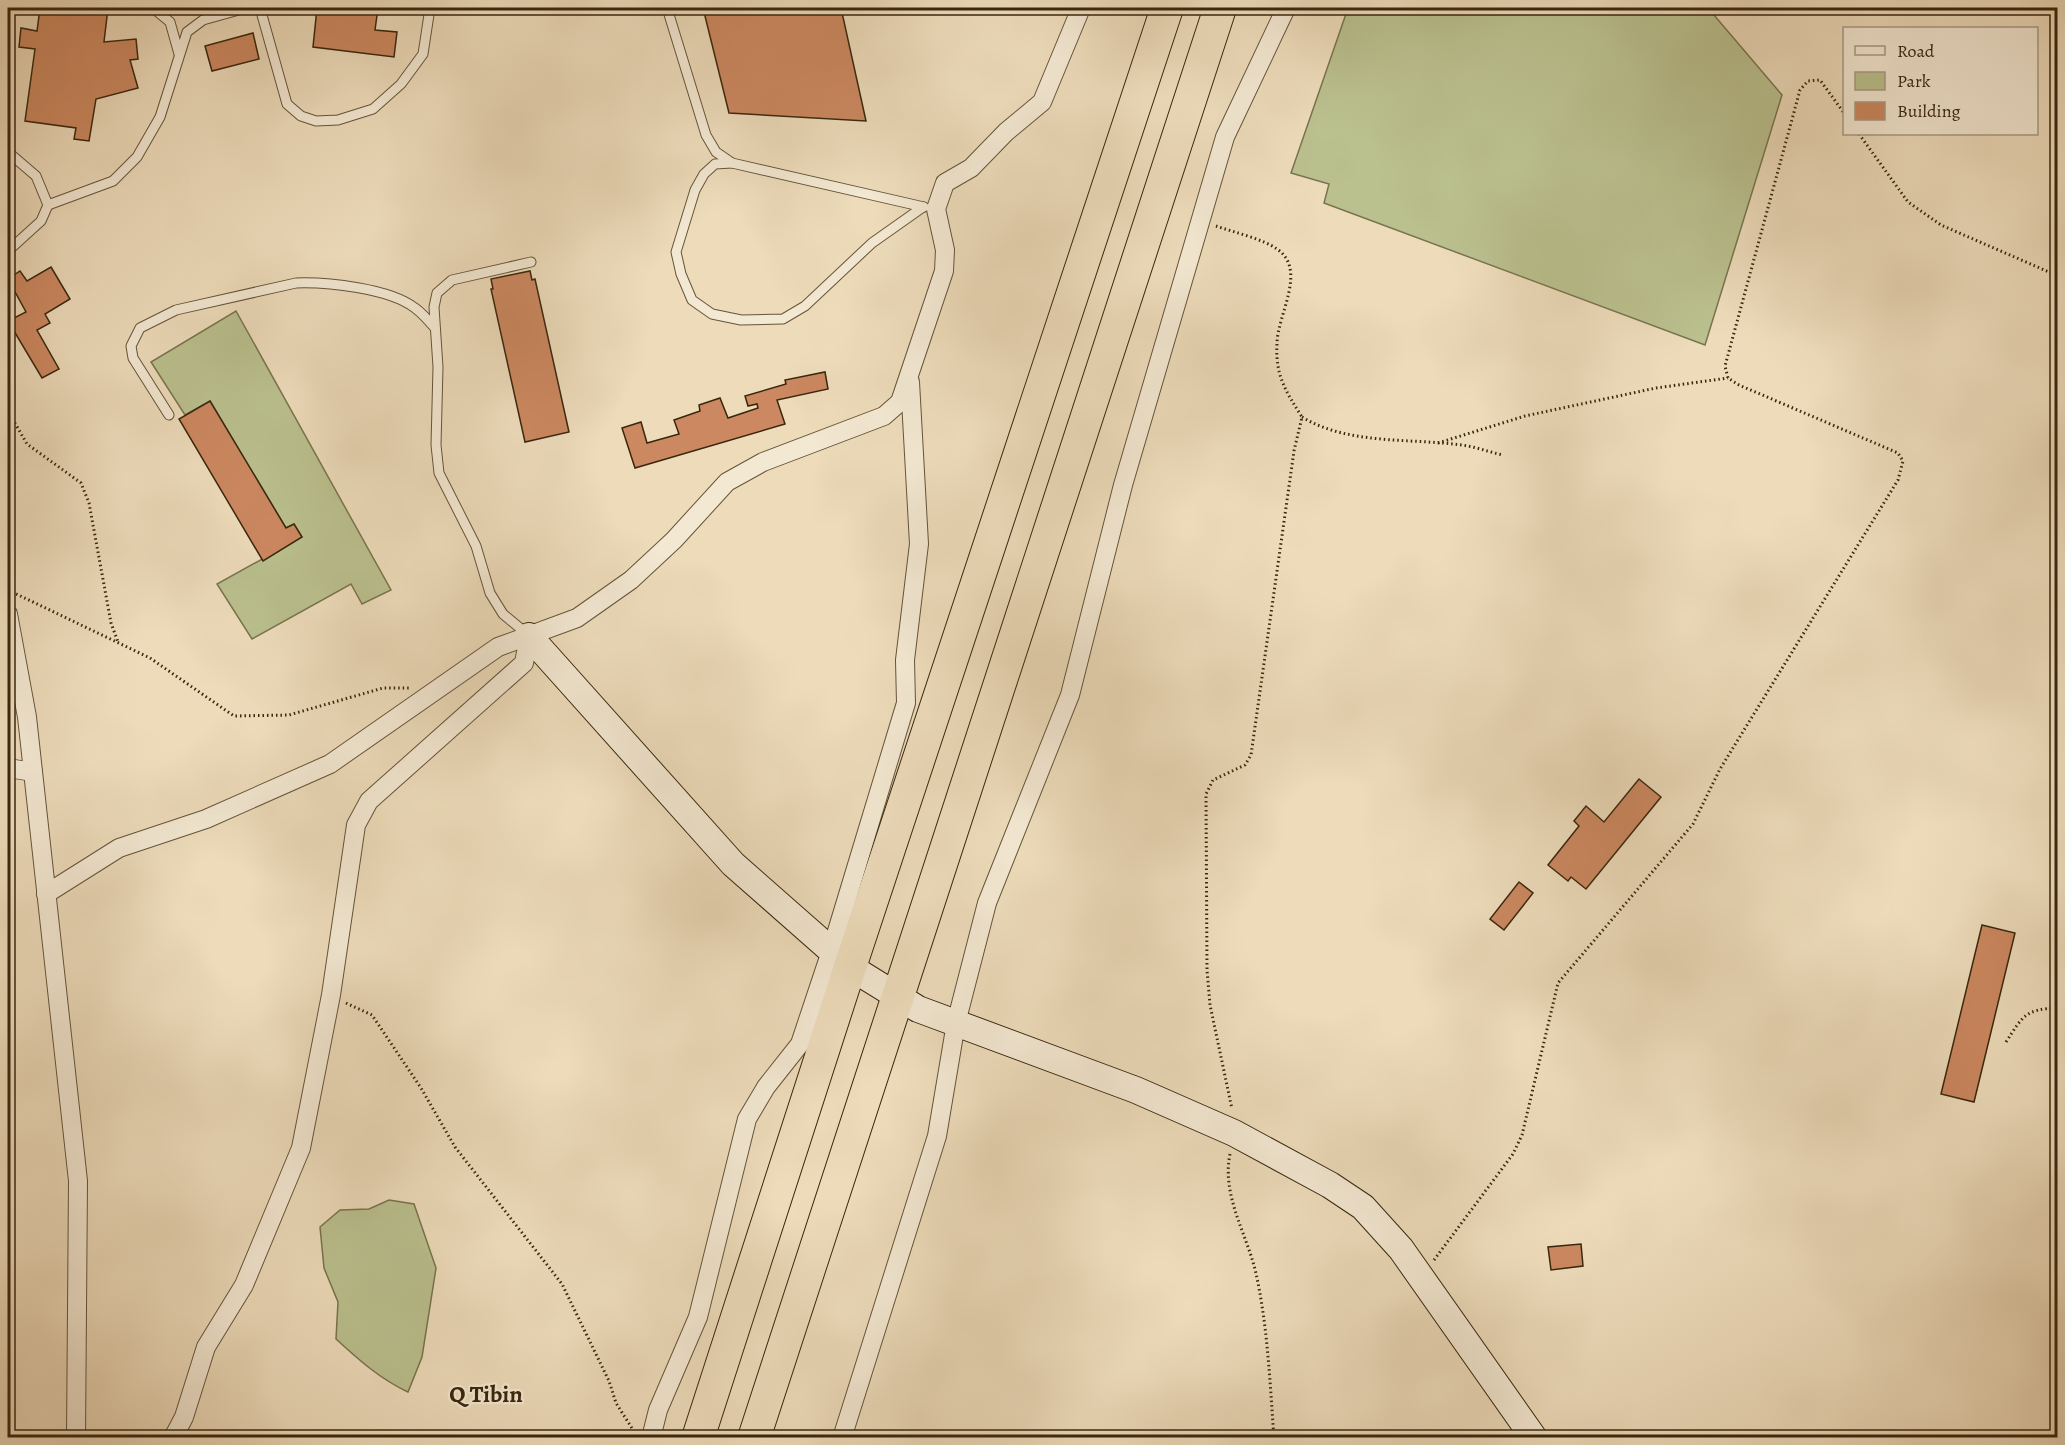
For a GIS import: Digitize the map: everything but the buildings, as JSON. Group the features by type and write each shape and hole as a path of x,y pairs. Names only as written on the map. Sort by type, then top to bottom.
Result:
{"highway":[{"path":"698,1437 841,959 1167,8"},
{"path":"754,1437 1220,8"}],"street":[{"path":"46,894 119,848 206,819 330,764 498,647 577,618 631,580 674,540 727,482 763,462 884,416 900,402 944,271 945,250 929,208 945,183 971,168 1006,132 1042,102 1081,8"},
{"path":"842,1437 937,1136 956,1023 987,903 1070,696 1123,485 1225,137 1286,8"},
{"path":"651,1437 658,1410 698,1317 747,1119 766,1087 800,1044 841,959 906,703 905,660 920,544 910,373"},
{"path":"8,614 27,717 78,1182 76,1437"},
{"path":"529,636 733,864 841,959 918,1009 1136,1090 1234,1133 1330,1185 1363,1207 1401,1249 1534,1437"},
{"path":"173,1437 184,1417 207,1347 244,1285 300,1148 331,995 356,825 369,801 524,663 529,636"},
{"path":"8,768 33,772"}],"lane":[{"path":"153,8 170,22 178,54"},
{"path":"48,205 114,181 137,157 160,117 178,54 187,32 203,20 246,8"},
{"path":"260,8 287,104 301,116 316,121 338,120 373,109 401,84 423,54 430,8"},
{"path":"667,8 706,135 716,152 732,163"},
{"path":"8,152 36,176 48,205 41,221 8,251"},
{"path":"732,163 929,208 872,243 805,306 783,319 741,320 712,314 692,300 681,274 676,252 695,190 704,174 715,164 732,163"},
{"path":"529,636 503,614 490,593 476,546 439,473 436,446 438,368 434,308 437,293 452,280 531,261"},
{"path":"169,415 133,358 130,346 140,328 176,310 296,283 316,282 393,296 415,307 435,328"}],"path":[{"path":"1421,1277 1513,1154 1522,1135 1558,983 1693,824 1720,769 1898,480 1903,461 1898,453 1738,386 1728,378 1725,366 1800,90 1808,81 1820,80 1843,110"},
{"path":"1860,135 1908,202 1941,225 2058,276"},
{"path":"1200,221 1276,248 1287,258 1292,276 1276,344 1281,384 1302,417 1320,428 1353,435 1463,445 1503,455"},
{"path":"1438,443 1525,416 1656,388 1728,378"},
{"path":"8,411 27,444 81,483 88,503 111,623 119,644"},
{"path":"1274,1437 1270,1362 1257,1276 1228,1186 1227,1166 1234,1133 1234,1121 1210,1005 1207,970 1206,794 1213,780 1245,765 1251,755 1294,451 1302,417"},
{"path":"8,591 150,658 234,716 289,715 383,687 438,688"},
{"path":"331,995 372,1015 421,1089 454,1148 562,1284 609,1381 616,1403 636,1437"},
{"path":"2006,1042 2024,1014 2037,1009 2058,1008"}],"green space":[{"path":"1348,8 1708,8 1782,95 1705,345 1324,203 1329,184 1291,173"},
{"path":"236,311 391,590 362,604 351,584 252,639 217,584 302,537 294,524 286,528 210,401 185,415 151,362"},
{"path":"389,1200 414,1204 436,1268 422,1357 408,1392 379,1375 336,1339 338,1302 324,1268 320,1227 340,1210 369,1209"}],"district":[{"name":"Q Tibin","path":"486,1394"}]}
